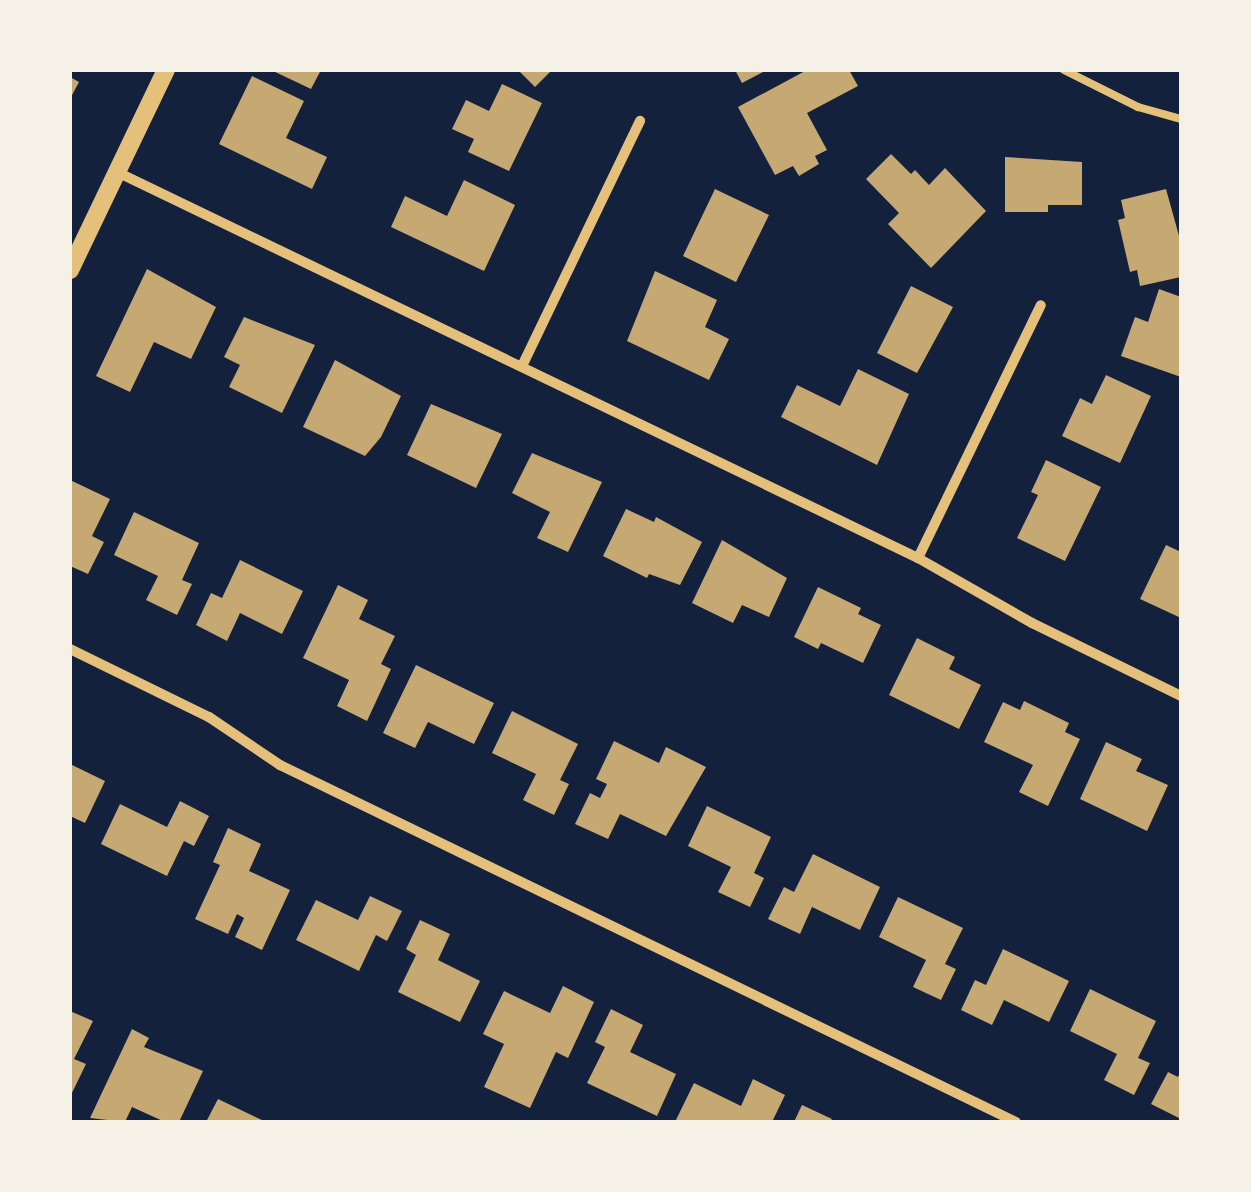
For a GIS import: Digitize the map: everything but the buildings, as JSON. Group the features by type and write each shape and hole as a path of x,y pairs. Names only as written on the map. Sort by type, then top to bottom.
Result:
{"street":[{"path":"70,270 166,70"},
{"path":"523,364 640,121"},
{"path":"117,172 523,364 918,558 1032,623 1181,696"},
{"path":"918,558 1041,305"},
{"path":"70,649 208,717 280,765 1016,1122"}],"lane":[{"path":"1064,70 1138,107 1181,119"}]}
